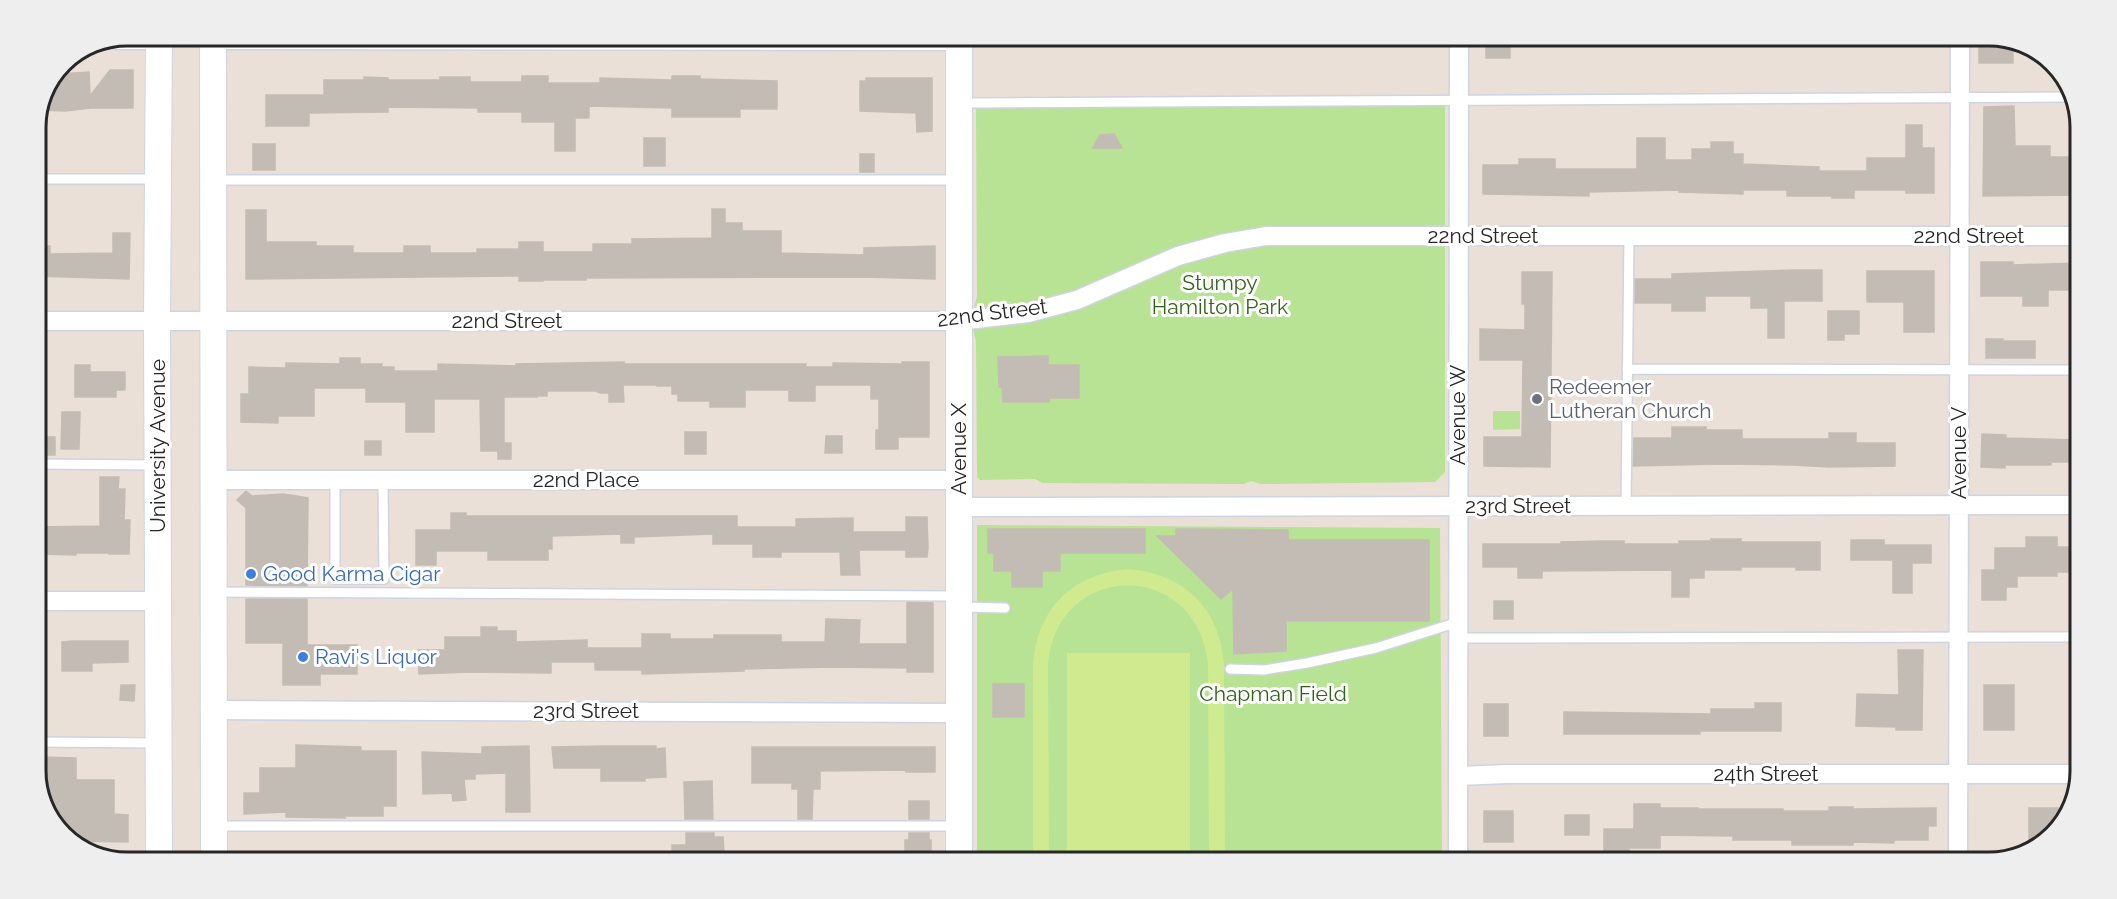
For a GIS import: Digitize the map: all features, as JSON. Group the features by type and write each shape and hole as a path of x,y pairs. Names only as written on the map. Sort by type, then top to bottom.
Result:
{"main road":[{"name":"University Avenue","path":"159,47 157,321 159,852"},
{"path":"213,47 214,852"},
{"name":"Avenue X","path":"959,47 959,852"}],"street":[{"name":"Avenue W","path":"1458,852 1459,47"},
{"name":"Avenue V","path":"1958,852 1960,47"},
{"name":"22nd Street","path":"47,321 959,321 1028,313 1077,300 1178,256 1225,243 1266,236 2070,236"},
{"name":"22nd Place","path":"213,480 958,480"},
{"name":"23rd Street","path":"958,507 2070,505"},
{"path":"47,601 159,601"},
{"name":"23rd Street","path":"213,710 959,713"},
{"name":"24th Street","path":"1458,776 1507,774 2070,774"}],"lane":[{"path":"959,103 2065,98"},
{"path":"47,179 158,179"},
{"path":"213,180 959,180"},
{"path":"1626,506 1629,236"},
{"path":"1627,369 2070,370"},
{"path":"47,464 158,465"},
{"path":"335,480 335,579 384,579 383,480"},
{"path":"213,592 959,602 1005,608"},
{"path":"1230,669 1264,670 1307,663 1458,630 2070,637"},
{"path":"47,742 159,743"},
{"path":"214,826 959,826"}],"green space":[{"name":"Stumpy Hamilton Park","path":"1445,104 1445,472 1435,482 1042,483 1035,479 980,480 977,477 976,340 973,324 977,297 976,108"},
{"path":"1493,411 1520,411 1520,429 1493,430"},
{"name":"Chapman Field","path":"977,525 1440,528 1442,852 977,852"},
{"path":"1128,569 1166,578 1196,598 1207,611 1215,627 1224,665 1225,852 1209,852 1208,665 1199,630 1180,605 1155,590 1127,586 1100,591 1075,606 1057,630 1048,665 1049,852 1033,852 1033,665 1036,645 1050,611 1061,598 1090,578"},
{"path":"1067,653 1190,653 1190,852 1067,852"}],"building":[{"path":"1486,47 1510,47 1510,58 1486,58"},
{"path":"1979,47 2013,50 2013,63 1979,63"},
{"path":"110,70 133,70 133,108 48,110 55,91 68,73 89,72 90,96"},
{"path":"522,76 548,76 548,83 600,83 600,78 672,80 672,76 777,81 777,109 740,109 740,117 672,117 672,108 589,106 589,118 575,118 575,151 555,151 555,122 522,122 522,112 478,112 478,108 388,107 388,112 309,113 309,126 266,126 266,95 324,95 324,80 364,80 364,77 388,78 388,80 440,80 440,77 470,77 470,82 522,82"},
{"path":"866,78 932,78 932,131 917,132 916,113 860,111 860,81 866,81"},
{"path":"2014,106 2015,146 2050,146 2050,157 2070,157 2070,195 1983,196 1984,107"},
{"path":"1906,125 1922,125 1922,148 1934,148 1934,193 1906,193 1906,190 1854,190 1854,198 1787,196 1787,190 1743,190 1743,194 1679,192 1679,190 1589,192 1589,196 1483,194 1483,165 1519,165 1519,159 1555,159 1555,169 1637,169 1637,138 1665,138 1665,160 1692,160 1692,149 1711,149 1711,142 1733,142 1733,154 1743,154 1743,164 1819,167 1819,171 1867,171 1867,158 1906,158"},
{"path":"1114,134 1122,148 1093,148 1100,135"},
{"path":"644,138 665,138 665,166 644,166"},
{"path":"253,144 275,144 275,170 253,170"},
{"path":"860,154 874,154 874,172 860,172"},
{"path":"712,209 725,209 725,223 742,223 742,231 781,231 781,253 864,255 864,248 935,246 935,279 586,278 586,280 519,281 519,276 246,279 246,210 266,210 266,242 316,242 316,246 353,246 353,253 404,253 404,246 430,246 430,253 477,253 477,249 519,249 519,242 543,242 543,252 593,252 593,244 632,244 632,239 712,238"},
{"path":"113,233 130,233 129,279 47,276 47,246 50,246 50,254 113,253"},
{"path":"1981,262 2013,262 2013,265 2070,263 2070,290 2048,290 2048,306 2023,306 2023,296 1981,296"},
{"path":"1822,270 1822,301 1784,301 1784,338 1768,338 1768,308 1751,308 1751,296 1705,296 1705,311 1672,311 1672,303 1635,303 1635,279 1672,279 1672,274"},
{"path":"1867,271 1934,271 1934,332 1904,332 1904,302 1867,302"},
{"name":"Redeemer Lutheran Church","path":"1522,272 1552,272 1550,467 1484,466 1484,437 1522,437 1523,360 1480,360 1480,329 1525,330"},
{"path":"1828,311 1859,311 1859,334 1844,334 1844,340 1828,340"},
{"path":"1986,339 2035,341 2035,358 1986,358"},
{"path":"1048,356 1048,365 1079,365 1079,398 1049,398 1049,402 1003,402 1002,387 999,387 998,357"},
{"path":"340,358 360,358 360,364 382,364 382,367 394,367 394,371 438,371 438,364 516,366 516,364 624,362 624,364 806,364 806,367 833,367 833,363 929,362 929,437 898,437 898,449 876,449 876,430 879,430 879,399 871,399 871,385 815,385 815,401 789,401 789,390 745,390 745,407 710,407 710,401 678,401 678,394 672,394 672,386 657,385 623,385 624,402 609,402 609,393 596,391 547,391 547,396 504,397 504,443 511,443 511,459 498,459 498,451 481,451 480,399 434,399 434,432 406,432 406,402 366,402 366,388 314,388 314,416 278,416 278,423 241,422 241,394 249,394 249,367 286,368 286,363 340,364"},
{"path":"75,365 90,365 90,372 125,372 125,390 116,390 116,397 75,397"},
{"path":"62,412 80,412 79,449 61,449"},
{"path":"1672,427 1742,430 1742,439 1829,439 1829,433 1856,433 1856,443 1895,443 1895,466 1720,464 1633,466 1634,438 1672,438"},
{"path":"685,432 706,432 706,454 685,454"},
{"path":"1982,434 2006,435 2006,438 2070,440 2070,462 2051,462 2051,465 2005,465 2005,468 1981,467"},
{"path":"826,436 842,436 842,453 825,453"},
{"path":"47,437 55,437 55,455 47,455"},
{"path":"365,441 381,441 381,455 365,455"},
{"path":"100,477 119,477 118,489 125,489 124,520 130,520 129,554 47,554 47,527 100,526"},
{"path":"246,491 252,496 284,494 308,498 307,586 246,585 246,508 237,500"},
{"path":"451,513 466,513 466,516 737,516 737,527 796,527 796,519 853,518 853,532 906,532 906,517 927,517 928,548 927,557 906,557 906,550 859,550 860,575 841,575 840,552 781,552 781,557 753,557 753,544 713,544 713,534 634,537 634,543 621,543 621,534 552,536 552,549 548,549 548,560 488,560 488,551 436,551 436,565 416,565 416,530 451,530"},
{"path":"988,529 1145,529 1145,553 1060,553 1060,571 1042,571 1042,587 1012,587 1012,571 994,571 994,553 988,553"},
{"path":"1176,529 1288,530 1288,540 1429,540 1429,621 1286,621 1286,651 1234,654 1233,589 1221,599 1157,536 1176,536"},
{"path":"2026,537 2057,537 2057,547 2070,547 2070,572 2057,572 2057,576 2017,576 2017,587 2006,587 2006,600 1982,600 1982,570 1995,570 1995,548 2026,548"},
{"path":"1711,539 1741,539 1741,542 1820,542 1820,570 1796,570 1796,567 1741,567 1741,570 1704,570 1704,578 1689,578 1689,597 1672,597 1672,570 1542,571 1542,578 1518,578 1518,567 1483,567 1483,544 1624,541 1624,544 1679,544 1679,541 1711,541"},
{"path":"1851,540 1884,540 1884,545 1931,545 1931,563 1912,563 1912,593 1893,593 1893,560 1851,560"},
{"path":"246,599 307,599 307,645 357,645 357,674 320,674 320,685 283,685 283,643 246,643"},
{"path":"1494,601 1513,601 1513,619 1494,619"},
{"path":"907,602 933,603 933,672 907,672 907,668 834,667 642,674 642,670 595,670 595,662 551,662 551,673 419,674 418,650 445,650 445,637 481,637 481,627 497,627 497,631 516,631 516,642 587,640 587,648 642,648 642,634 670,634 670,639 714,639 714,635 781,635 781,642 825,642 826,619 860,620 859,644 907,644"},
{"path":"128,641 128,662 92,663 92,671 62,671 62,642"},
{"path":"1898,650 1923,650 1922,730 1856,726 1857,694 1899,695"},
{"path":"993,684 1024,684 1024,717 993,717"},
{"path":"121,685 135,685 134,701 120,700"},
{"path":"1984,685 2014,685 2014,730 1984,730"},
{"path":"1755,703 1781,703 1781,731 1700,731 1700,734 1564,734 1564,712 1711,714 1711,709 1755,709"},
{"path":"1484,704 1508,704 1508,736 1484,736"},
{"path":"296,745 361,747 361,751 396,751 396,806 383,806 383,816 345,816 345,818 286,817 286,812 244,814 244,793 260,793 260,768 296,768"},
{"path":"529,746 530,812 506,812 506,773 475,774 475,779 464,779 466,800 453,801 452,793 423,794 422,752 482,754 482,747"},
{"path":"552,747 665,748 666,777 645,778 645,781 601,781 601,768 554,768"},
{"path":"752,747 935,747 935,772 820,771 820,789 813,789 812,819 798,819 798,789 792,789 792,783 752,783"},
{"path":"47,757 76,758 76,780 114,780 114,814 128,815 128,842 86,841 67,825 55,808 48,788"},
{"path":"712,781 713,819 685,819 684,782"},
{"path":"909,801 929,801 929,819 909,819"},
{"path":"1634,804 1660,804 1660,808 1783,809 1783,811 1829,811 1829,807 1936,808 1936,826 1928,826 1928,840 1894,840 1894,843 1853,842 1853,845 1792,845 1792,840 1733,840 1733,836 1660,835 1660,848 1629,848 1629,852 1604,852 1604,829 1634,829"},
{"path":"2029,808 2062,808 2050,825 2029,842"},
{"path":"1484,811 1513,811 1513,842 1484,842"},
{"path":"1565,815 1589,815 1589,835 1565,835"},
{"path":"686,833 714,833 714,837 723,837 724,852 672,852 672,845 686,845"},
{"path":"909,833 929,833 931,852 905,852 905,840 909,840"}],"place":[{"name":"Redeemer Lutheran Church","path":"1537,399"},
{"name":"Good Karma Cigar","path":"251,574"},
{"name":"Ravi's Liquor","path":"303,657"}]}
